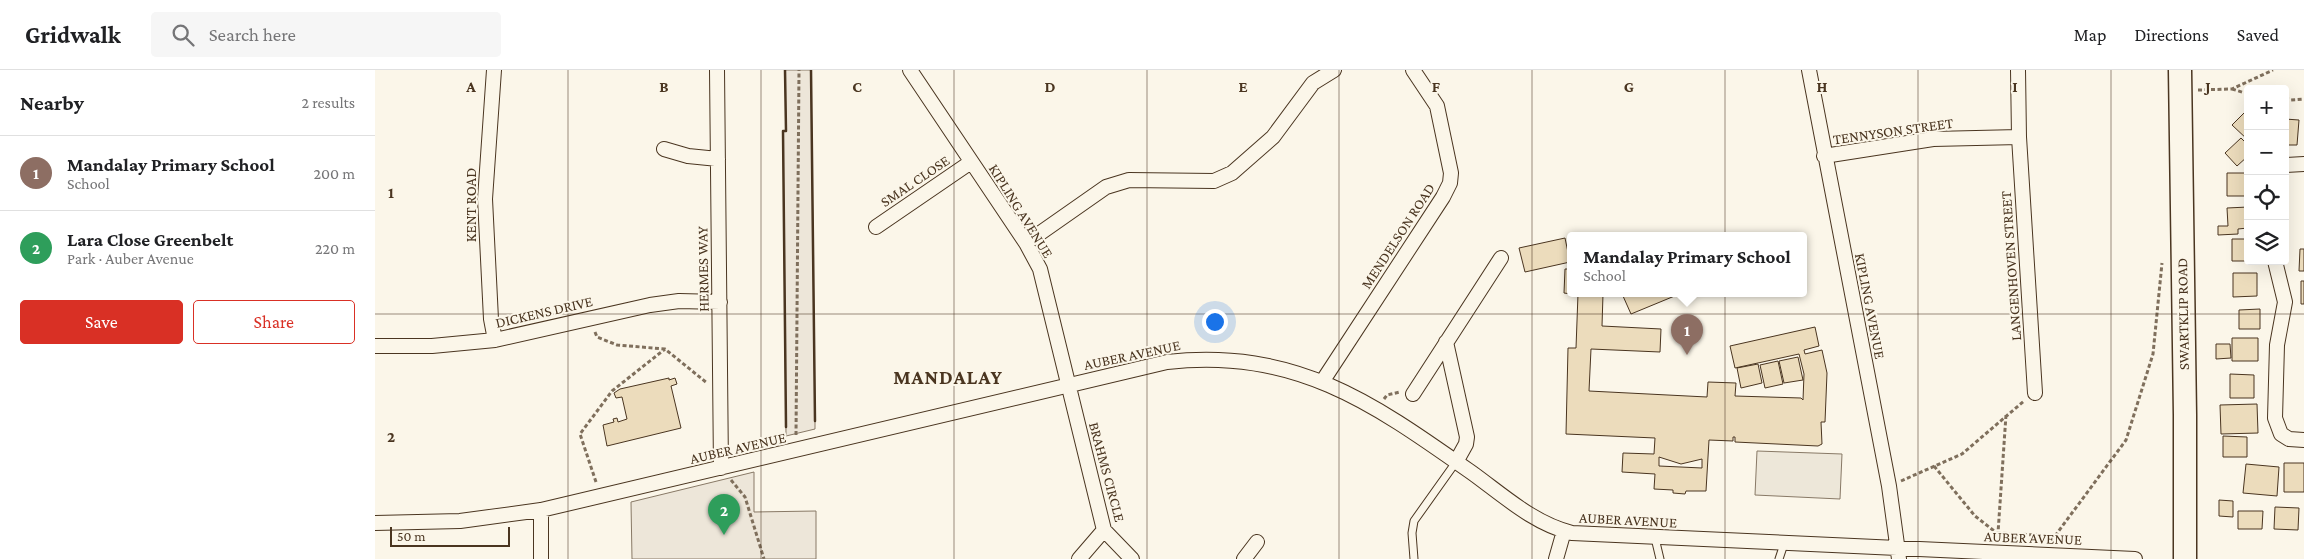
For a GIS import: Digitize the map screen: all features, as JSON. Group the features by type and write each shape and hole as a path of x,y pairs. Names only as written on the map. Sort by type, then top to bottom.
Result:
{"main road":[{"name":"SWARTKLIP ROAD","path":"2180,80 2185,415 2185,559"}],"street":[{"name":"KENT ROAD","path":"494,70 485,199 491,319 495,340"},
{"name":"HERMES WAY","path":"717,70 721,468"},
{"name":"KIPLING AVENUE","path":"910,70 1026,243 1039,269 1044,283 1067,385"},
{"path":"1026,243 1106,188 1117,183 1129,180 1214,181 1232,173 1273,137 1313,83 1334,70"},
{"name":"MENDELSON ROAD","path":"1322,382 1443,197 1450,183 1450,163 1437,106 1413,70"},
{"name":"KIPLING AVENUE","path":"1809,70 1824,156 1889,486 1899,554"},
{"path":"2019,70 2019,137"},
{"name":"TENNYSON STREET","path":"1824,156 1933,139 2019,137"},
{"name":"LANGENHOVEN STREET","path":"2019,137 2035,393"},
{"path":"664,149 688,156 718,159"},
{"name":"SMAL CLOSE","path":"876,227 971,162"},
{"path":"2289,165 2304,164"},
{"path":"1413,394 1501,258"},
{"path":"2276,265 2285,302 2277,345 2275,418 2281,434 2289,439 2304,440"},
{"name":"DICKENS DRIVE","path":"375,346 432,346 495,340 665,303 720,302"},
{"path":"1446,342 1467,437 1466,444 1456,462"},
{"name":"AUBER AVENUE","path":"375,523 460,521 541,510 1167,362 1215,359 1265,364 1322,382 1378,409 1537,520 1563,531 1580,535 1784,544 1899,554 1999,553 2135,559"},
{"name":"BRAHMS CIRCLE","path":"1067,385 1104,530 1132,559"},
{"path":"541,510 541,559"},
{"path":"1079,559 1104,530"},
{"path":"1556,559 1563,531"},
{"path":"1243,559 1257,542"}],"lane":[{"path":"1414,559 1412,533 1414,521 1456,462"},
{"path":"1655,538 1660,559"},
{"path":"1779,559 1784,544"}],"path":[{"path":"795,451 799,70"},
{"path":"2232,89 2273,70"},
{"path":"2180,80 2244,93"},
{"path":"2289,99 2304,99"},
{"path":"1934,466 1975,516 1998,533 2055,536 2126,440 2153,354 2163,256"},
{"path":"589,319 597,337 617,345 665,349 720,392"},
{"path":"601,497 580,434 612,391 665,349"},
{"path":"1378,409 1387,395 1398,392 1413,394"},
{"path":"1889,486 1962,454 2006,415 2035,393"},
{"path":"1999,553 1998,533 2006,415"},
{"path":"721,468 745,497 763,559"}],"shaded area":[{"path":"785,70 811,70 815,421 815,429 786,436 783,131 786,131"},
{"path":"1757,451 1842,454 1840,499 1755,495"},
{"path":"754,472 754,512 816,511 816,559 632,559 631,502"}],"building":[{"path":"2244,113 2244,136 2232,125"},
{"path":"2289,119 2299,120 2297,145 2289,145"},
{"path":"2241,138 2244,141 2244,160 2237,166 2225,153"},
{"path":"2227,173 2244,173 2244,196 2227,196"},
{"path":"2244,207 2244,228 2238,229 2238,234 2218,235 2218,226 2228,226 2227,208"},
{"path":"1565,238 1567,263 1525,272 1519,248"},
{"path":"2232,239 2244,239 2244,261 2232,261"},
{"path":"2300,249 2304,249 2304,271 2299,271"},
{"path":"1565,269 1567,269 1567,293 1564,293"},
{"path":"2233,273 2257,273 2257,296 2233,297"},
{"path":"2301,281 2304,281 2304,304 2301,304"},
{"path":"1578,297 1603,297 1602,326 1661,329 1660,352 1591,349 1589,391 1707,397 1708,382 1736,383 1735,396 1801,398 1803,400 1804,374 1799,354 1735,368 1730,346 1815,327 1819,346 1804,350 1805,354 1822,350 1827,373 1825,422 1821,422 1822,444 1818,446 1735,442 1735,437 1733,437 1733,441 1709,440 1706,491 1686,491 1685,494 1673,493 1673,490 1654,489 1655,474 1622,472 1623,453 1654,454 1655,438 1566,434 1568,348 1576,348","holes":["1659,457 1681,464 1702,459 1702,468 1659,466"]},
{"path":"1623,297 1672,297 1631,314"},
{"path":"2260,309 2260,329 2239,329 2239,310"},
{"path":"2232,338 2258,338 2258,361 2232,361"},
{"path":"2216,344 2230,344 2231,358 2216,359"},
{"path":"1798,357 1803,380 1784,383 1779,361"},
{"path":"1778,361 1783,384 1765,388 1760,365"},
{"path":"1758,364 1762,383 1741,388 1737,368"},
{"path":"2230,374 2254,375 2254,398 2230,398"},
{"path":"669,378 669,380 675,378 677,384 671,386 681,428 607,446 603,425 614,422 613,419 617,418 618,422 627,419 622,397 616,398 614,393 620,389"},
{"path":"2257,404 2258,433 2221,434 2220,405"},
{"path":"2223,436 2247,437 2247,457 2223,457"},
{"path":"2284,463 2304,463 2304,492 2284,492"},
{"path":"2246,464 2279,467 2277,496 2243,493"},
{"path":"2219,500 2233,501 2233,517 2219,516"},
{"path":"2275,507 2299,508 2298,530 2274,529"},
{"path":"2238,511 2263,511 2262,529 2238,529"}],"wall":[{"path":"785,70 786,131 783,131 786,427"},
{"path":"811,70 815,421"}],"place":[{"name":"Mandalay Primary School","path":"1687,355"},
{"name":"Lara Close Greenbelt","path":"724,535"}],"district":[{"name":"MANDALAY","path":"948,377"}]}
